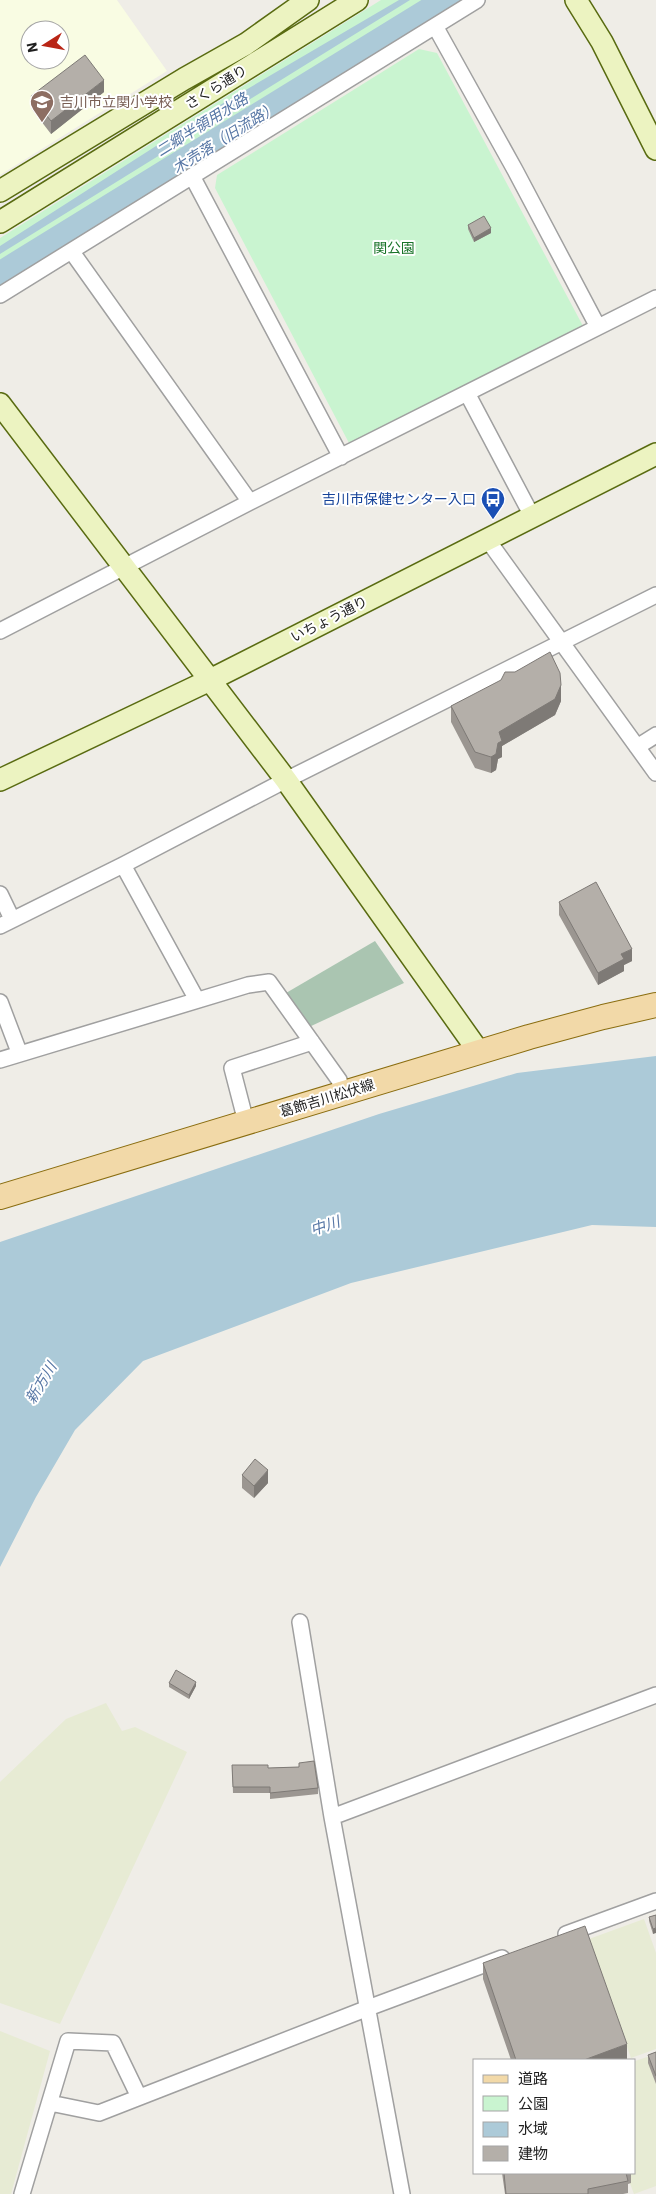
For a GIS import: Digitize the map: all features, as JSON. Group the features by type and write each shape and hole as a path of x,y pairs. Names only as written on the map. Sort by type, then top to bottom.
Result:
{"main road":[{"name":"葛飾吉川松伏線","path":"0,1197 479,1052 603,1017 656,1005"}],"street":[{"name":"さくら通り","path":"0,191 184,78 246,44 308,0"},
{"name":"さくら通り","path":"0,222 357,0"},
{"path":"0,295 477,0"},
{"path":"576,0 602,42 656,149"},
{"path":"435,26 515,170 598,328"},
{"path":"192,176 341,457"},
{"path":"72,252 250,502"},
{"path":"2,626 125,567 656,298"},
{"path":"467,393 532,516"},
{"path":"0,404 286,780 479,1052"},
{"name":"いちょう通り","path":"0,780 210,680 656,454"},
{"path":"487,539 560,643 656,773"},
{"path":"0,894 6,923 123,865 286,780 656,595"},
{"path":"637,747 656,735"},
{"path":"123,865 197,1000"},
{"path":"0,1060 19,1052 248,985 269,982 339,1080 342,1094"},
{"path":"0,1002 19,1052"},
{"path":"246,1122 232,1068 312,1042"},
{"path":"300,1622 332,1817 402,2194"},
{"path":"332,1817 656,1695"},
{"path":"553,1939 656,1901"},
{"path":"50,2103 99,2113 368,2008 516,1953"},
{"path":"22,2194 68,2041 113,2043 139,2097"}],"shaded area":[{"name":"吉川市立関小学校","path":"0,0 117,0 167,71 0,175"},
{"path":"375,941 404,983 309,1027 286,993"},
{"path":"106,1703 122,1731 135,1727 187,1752 60,2024 0,2003 0,1782 66,1719"},
{"path":"644,1919 656,1953 656,2049 631,2058 589,1939"},
{"path":"0,2031 50,2051 11,2194 0,2194"},
{"path":"656,2054 656,2186 634,2194 626,2174 636,2174 636,2061"}],"green space":[{"path":"381,0 467,0 0,287 0,238"},
{"name":"関公園","path":"419,49 437,53 583,326 349,443 215,188 217,175"}],"water":[{"name":"二郷半領用水路","path":"399,0 410,0 0,254 0,246 220,105"},
{"path":"656,1056 656,1227 592,1225 351,1283 143,1361 75,1430 36,1497 0,1567 0,1242 379,1114 517,1073"}],"building":[{"path":"85,55 104,80 51,121 31,96 65,70 70,70 70,66"},
{"path":"484,216 491,228 474,238 468,225"},
{"path":"550,652 560,673 561,685 555,699 499,732 502,741 498,743 496,754 491,757 475,752 451,706 501,680 505,672 515,672"},
{"path":"596,882 632,949 621,954 624,959 598,973 559,902"},
{"path":"255,1459 268,1470 254,1486 242,1475"},
{"path":"176,1670 196,1682 189,1695 169,1683"},
{"path":"314,1761 318,1788 270,1793 270,1787 233,1787 232,1765 268,1765 268,1768 299,1767 299,1763"},
{"path":"656,1915 656,1928 653,1929 649,1917"},
{"path":"585,1926 627,2044 587,2059 516,2059 483,1963"},
{"path":"656,2052 656,2076 648,2055"},
{"path":"504,2174 626,2174 628,2181 588,2189 588,2194 506,2194"}],"waterway":[{"name":"木売落（旧流路）","path":"0,277 450,0"}],"place":[{"name":"吉川市立関小学校","path":"42,123"},
{"name":"吉川市保健センター入口","path":"493,520"}],"water label":[{"name":"中川","path":"325,1226"},
{"name":"新方川","path":"41,1383"}]}
